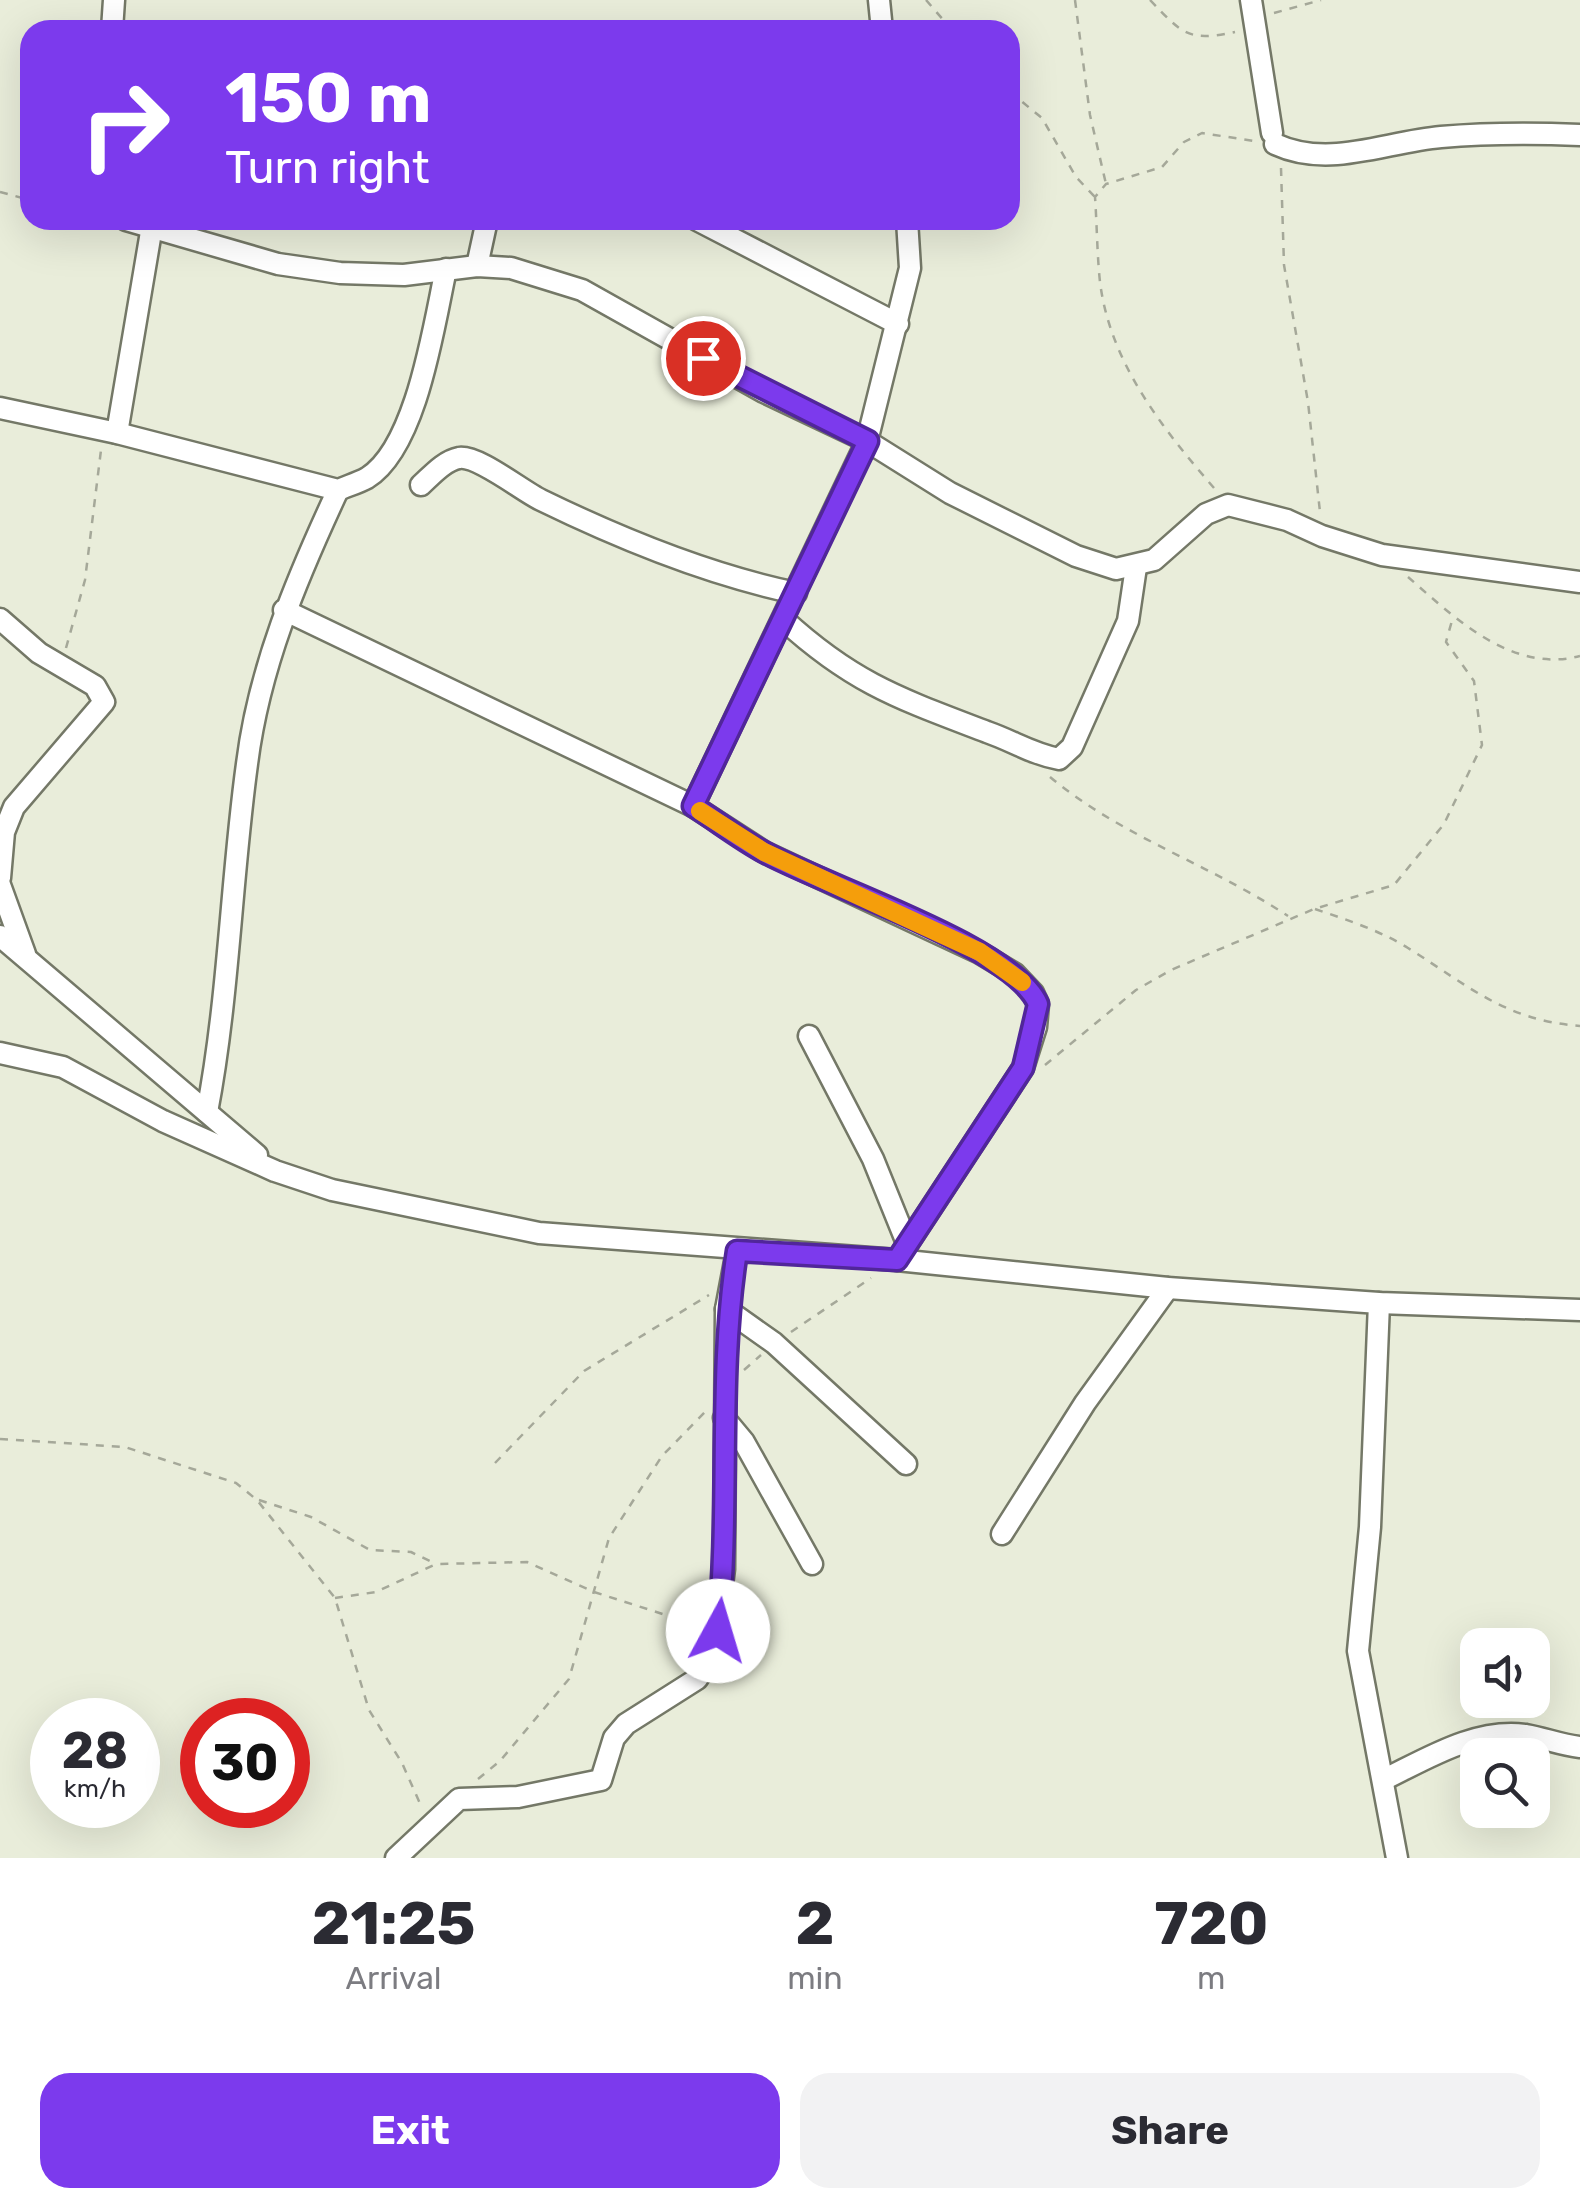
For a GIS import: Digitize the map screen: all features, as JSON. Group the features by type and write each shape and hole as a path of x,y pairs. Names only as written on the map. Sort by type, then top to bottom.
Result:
{"street":[{"path":"1254,15 1273,138 1298,154 1321,157 1438,138 1580,136"},
{"path":"110,432 151,230"},
{"path":"165,230 278,264 340,273 510,268 582,290 764,392 868,441 950,492 1076,556 1116,569 1154,560 1206,514 1228,505 1288,520 1322,536 1382,555 1580,582"},
{"path":"477,266 485,230"},
{"path":"716,230 898,324"},
{"path":"693,806 868,441 910,268 908,230"},
{"path":"0,408 338,490 368,478 401,433 417,392 446,270"},
{"path":"422,485 444,465 461,458 474,461 537,498 618,536 762,586 796,592"},
{"path":"207,1112 222,1032 247,761 284,610 338,490"},
{"path":"784,620 864,682 1002,737 1029,754 1059,759 1072,747 1128,621 1136,567"},
{"path":"284,610 693,806 764,852 980,952 1014,974 1038,1004 1023,1068 902,1252"},
{"path":"0,619 40,653 95,686 104,702 14,806 4,832 0,881 25,956"},
{"path":"0,936 274,1171"},
{"path":"809,1036 873,1159 902,1252"},
{"path":"0,1053 63,1067 163,1121 274,1171 332,1190 539,1233 737,1251 902,1252 1168,1288 1379,1303 1580,1310"},
{"path":"396,1858 458,1799 518,1797 601,1780 614,1738 626,1724 697,1680 713,1655 724,1568 726,1309 737,1251"},
{"path":"1002,1534 1086,1402 1168,1288"},
{"path":"1379,1303 1370,1527 1358,1651 1397,1858"},
{"path":"726,1309 774,1343 906,1464"},
{"path":"724,1418 744,1442 812,1564"},
{"path":"1385,1779 1448,1748 1494,1735 1527,1735 1580,1747"}],"path":[{"path":"926,0 943,20"},
{"path":"1075,0 1090,116 1106,184"},
{"path":"1150,0 1179,31 1193,37 1254,15 1320,0"},
{"path":"1020,100 1042,118 1076,177 1095,197 1100,286 1123,360 1156,420 1228,505"},
{"path":"1095,197 1106,184 1149,175 1162,168 1184,142 1202,133 1273,138 1281,160 1284,265 1308,402 1322,536"},
{"path":"62,664 85,580 110,432"},
{"path":"1382,555 1484,639 1530,657 1580,656"},
{"path":"1023,1068 1034,1070 1049,1064 1136,990 1160,977 1291,918 1394,885 1444,824 1482,744 1480,700 1474,681 1446,642 1454,617"},
{"path":"1029,754 1084,805 1244,887 1291,918"},
{"path":"1314,909 1406,947 1475,996 1511,1012 1580,1026"},
{"path":"458,1799 500,1761 569,1679 609,1538 662,1456 723,1390 774,1343 902,1252"},
{"path":"494,1463 584,1371 732,1282"},
{"path":"0,1440 126,1447 236,1483 257,1500 335,1598 369,1710 402,1763 420,1802 426,1829"},
{"path":"257,1500 311,1517 370,1550 411,1552 436,1564"},
{"path":"335,1598 376,1592 436,1564 527,1562 594,1592 718,1631"}],"slow traffic":[{"path":"700,811 764,852 980,952 1022,982"}],"route":[{"path":"703,358 868,441 693,806 764,852 980,952 1014,974 1038,1004 1036,1027 1023,1068 897,1260 737,1251 726,1309 724,1568 718,1631"}]}
